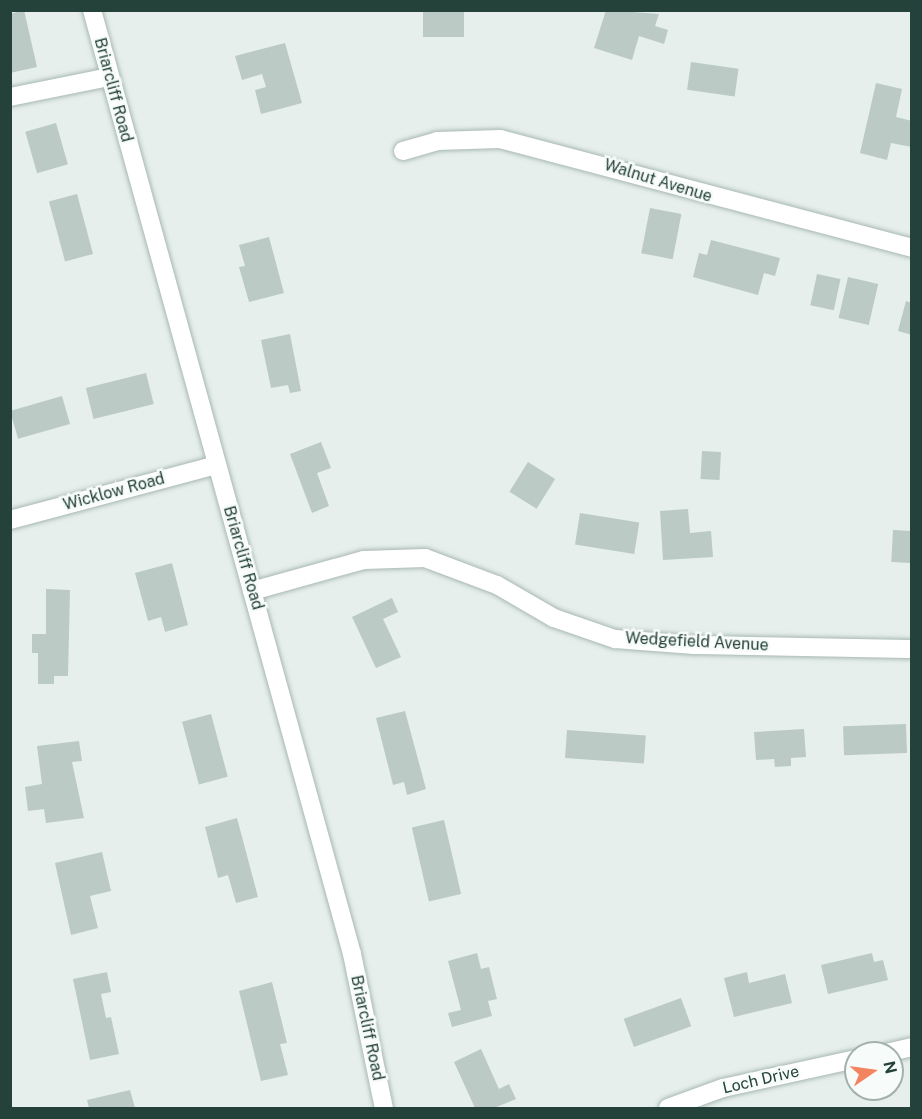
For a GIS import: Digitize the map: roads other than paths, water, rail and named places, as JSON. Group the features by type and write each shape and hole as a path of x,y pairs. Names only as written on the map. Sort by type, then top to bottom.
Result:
{"street":[{"name":"Briarcliff Road","path":"92,10 352,954 384,1108"},
{"path":"10,97 109,77"},
{"name":"Walnut Avenue","path":"403,151 437,141 500,139 912,249"},
{"name":"Wicklow Road","path":"10,520 217,465"},
{"name":"Wedgefield Avenue","path":"252,591 364,560 425,558 498,585 554,618 615,639 694,645 912,649"},
{"name":"Loch Drive","path":"668,1108 723,1088 844,1062"}]}
